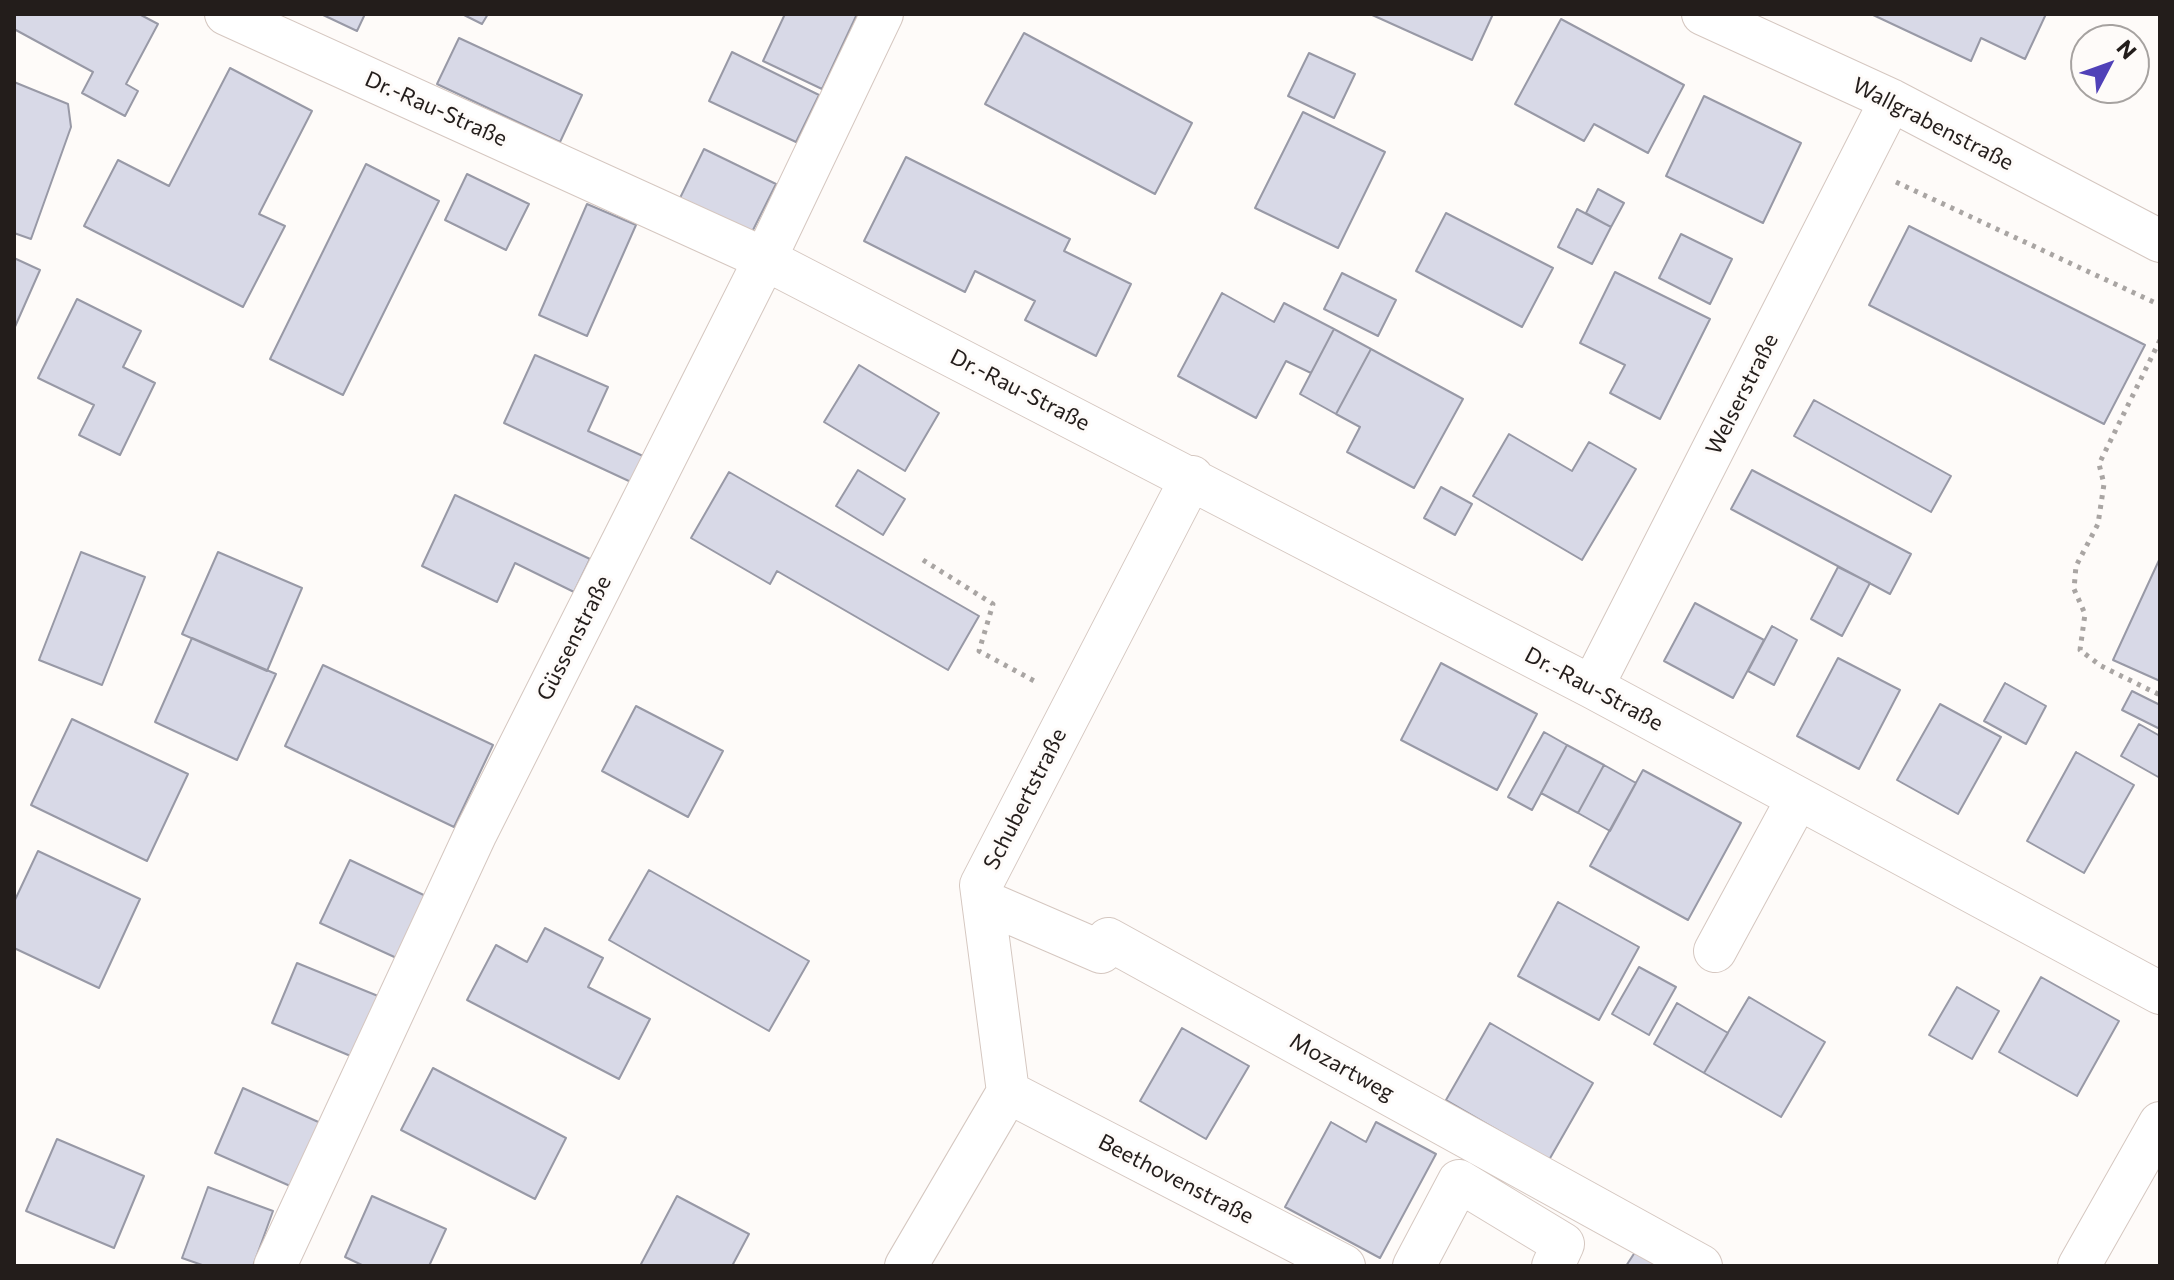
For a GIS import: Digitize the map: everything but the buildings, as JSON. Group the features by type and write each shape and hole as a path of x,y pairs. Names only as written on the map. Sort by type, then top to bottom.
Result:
{"street":[{"name":"Dr.-Rau-Straße","path":"226,14 765,259 1192,477 1592,687 2160,993"},
{"name":"Güssenstraße","path":"275,1266 476,833 765,259 882,14"},
{"name":"Wallgrabenstraße","path":"1703,14 1891,100 2160,241"},
{"name":"Welserstraße","path":"1592,687 1891,100"},
{"name":"Schubertstraße","path":"1008,1092 981,885 1192,477"},
{"path":"1715,951 1798,798"},
{"name":"Mozartweg","path":"983,901 1101,952 1108,939 1701,1266"},
{"path":"906,1266 1008,1092"},
{"name":"Beethovenstraße","path":"1008,1092 1344,1266"},
{"path":"2079,1266 2160,1123"},
{"path":"1414,1266 1459,1181 1563,1244 1553,1266"}],"path":[{"path":"1859,165 2160,305"},
{"path":"2160,340 2099,464 2104,484 2098,524 2076,566 2074,589 2085,614 2080,650 2101,666 2160,695"},
{"path":"923,560 993,604 979,651 1075,703"}]}
